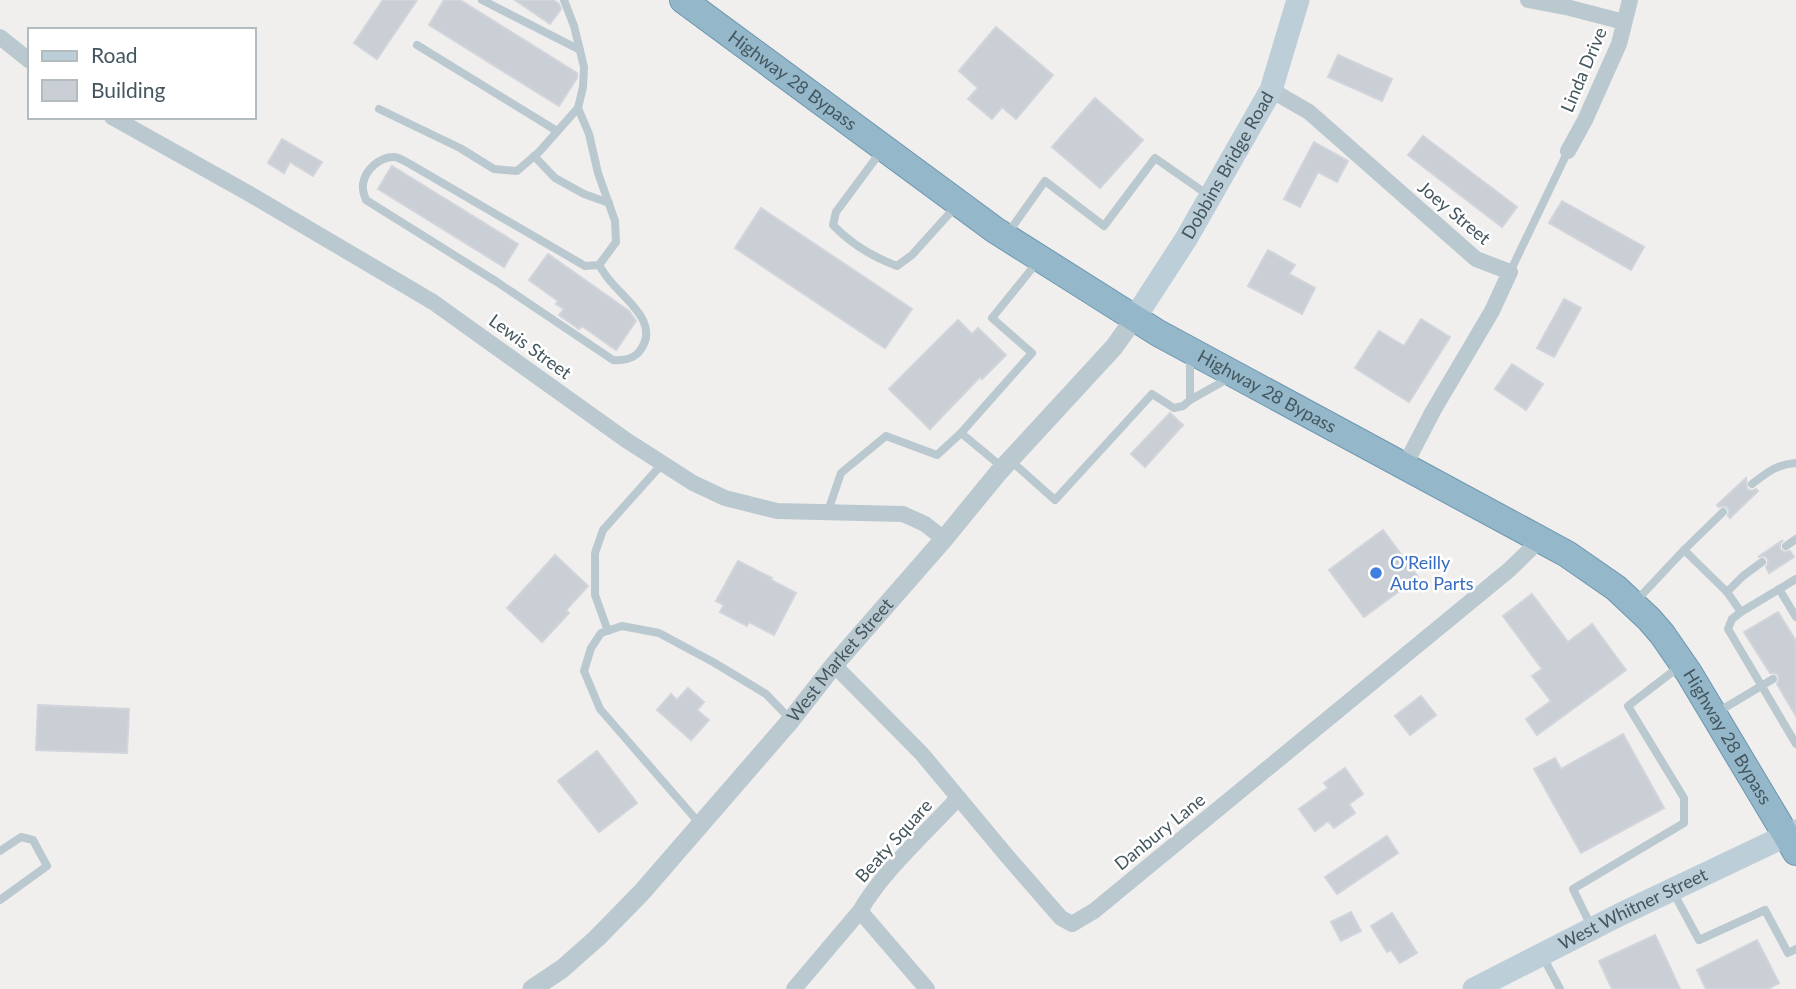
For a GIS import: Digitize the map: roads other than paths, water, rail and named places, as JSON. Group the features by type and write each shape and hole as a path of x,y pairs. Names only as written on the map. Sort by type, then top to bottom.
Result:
{"highway":[{"name":"Highway 28 Bypass","path":"683,0 1005,237 1134,319 1540,540 1616,588 1656,626 1793,839"}],"main road":[{"name":"Dobbins Bridge Road","path":"1134,319 1210,197 1271,90 1298,0"},
{"name":"West Whitner Street","path":"1474,989 1672,889 1793,839"}],"street":[{"path":"1528,0 1624,22"},
{"name":"Linda Drive","path":"1568,151 1619,44 1630,0"},
{"path":"0,37 28,59"},
{"name":"Joey Street","path":"1271,90 1309,112 1476,259 1510,272"},
{"name":"Lewis Street","path":"117,119 433,302 626,440 693,483 724,498 777,511 902,514 925,524 944,538"},
{"path":"1404,467 1433,411 1492,311 1510,272"},
{"name":"West Market Street","path":"532,989 562,969 642,892 1007,464 1114,347 1134,319"},
{"name":"Danbury Lane","path":"834,665 922,754 1061,918 1072,924 1094,911 1498,579 1540,540"},
{"name":"Beaty Square","path":"794,989 892,869 958,798"},
{"name":"Beaty Square","path":"860,911 927,989"}],"lane":[{"path":"482,0 580,50"},
{"path":"379,109 460,148 494,169 517,171 578,107 583,88 584,67 574,26 564,0"},
{"path":"417,45 558,131"},
{"path":"578,107 615,220 616,242 599,265 585,266 394,157 380,161 368,169 363,189 366,200 497,282 613,360 622,361 638,354 646,339 646,325 633,304 611,282 599,265"},
{"path":"884,148 836,212 833,225 845,237 878,259 897,267 912,255 959,203"},
{"path":"1510,272 1568,151"},
{"path":"534,156 555,178 584,194 609,203"},
{"path":"1005,237 1045,181 1104,226 1156,158 1210,197"},
{"path":"828,511 841,474 886,436 937,456 1032,354 992,318 1040,259"},
{"path":"1190,351 1190,400"},
{"path":"961,433 1055,500 1152,394 1174,408 1235,375"},
{"path":"1752,484 1768,470 1784,463 1796,463"},
{"path":"608,631 595,595 595,553 603,530 663,464"},
{"path":"1634,604 1723,512"},
{"path":"1786,546 1796,539"},
{"path":"1684,550 1727,592 1741,612"},
{"path":"1727,592 1762,562"},
{"path":"1796,579 1741,612 1732,619 1728,629 1762,686 1793,730 1796,744"},
{"path":"1779,589 1796,617"},
{"path":"700,824 600,709 584,671 591,648 601,633 622,626 659,633 766,694 791,720"},
{"path":"1593,928 1573,889 1684,823 1685,799 1628,706 1682,663"},
{"path":"1714,714 1773,679"},
{"path":"0,851 20,837 33,840 47,866 0,900"},
{"path":"1672,889 1699,940 1765,910 1788,953 1796,949"},
{"path":"1542,954 1560,989"}],"place":[{"name":"O'Reilly Auto Parts","path":"1376,573"}]}
